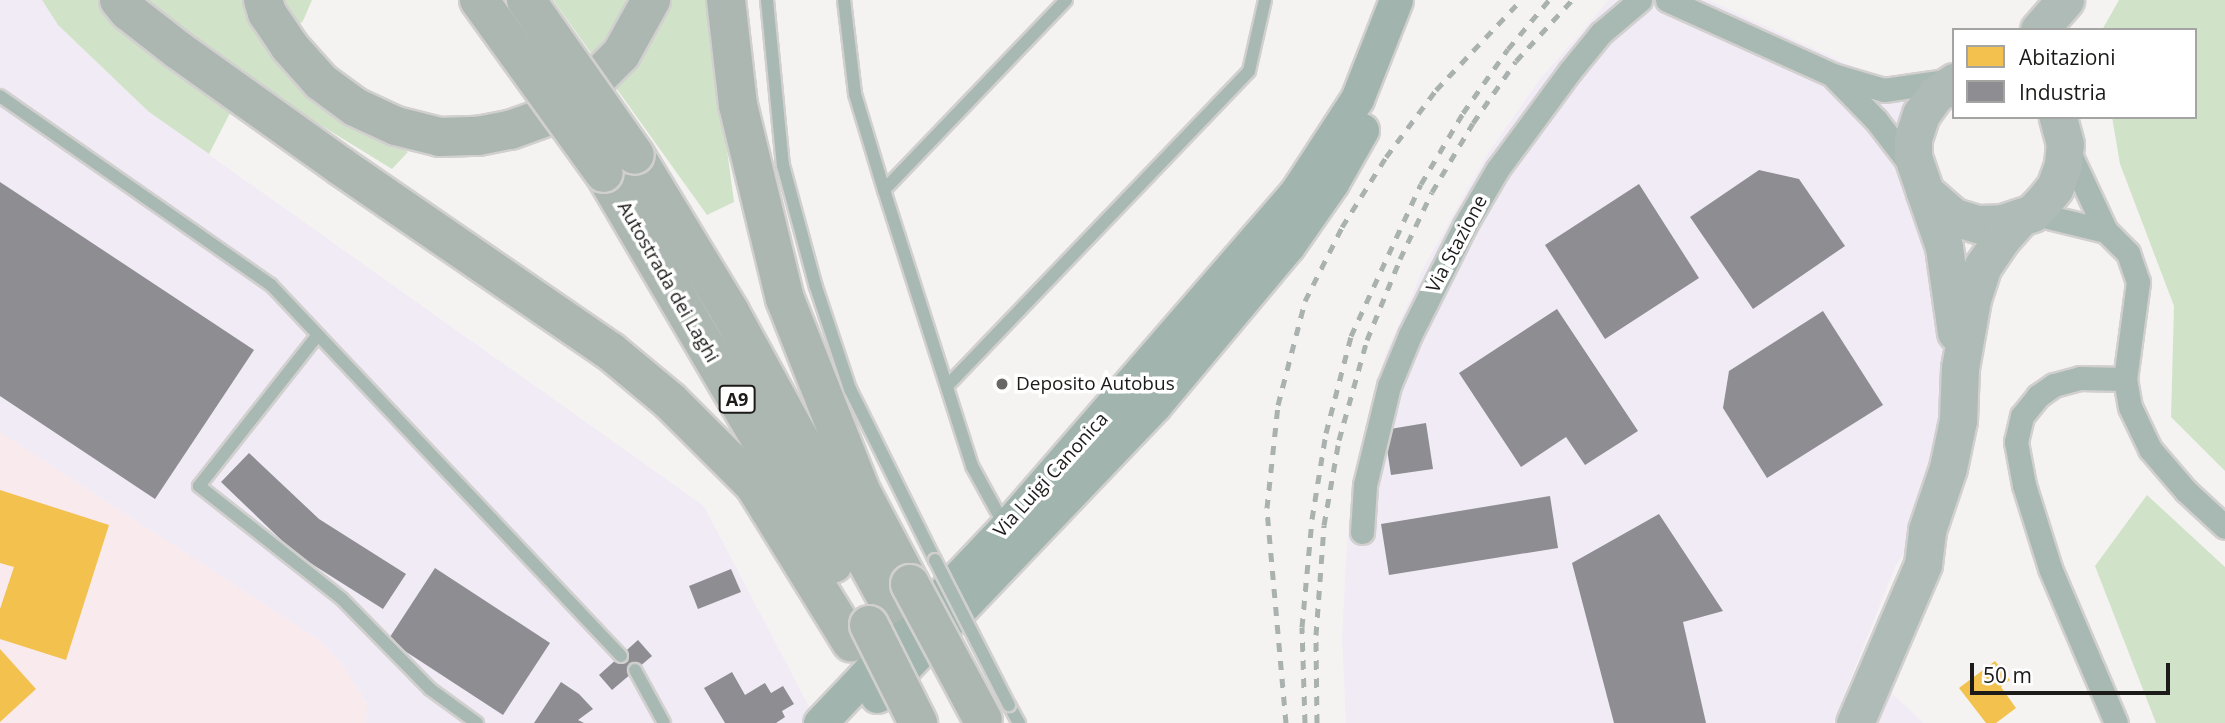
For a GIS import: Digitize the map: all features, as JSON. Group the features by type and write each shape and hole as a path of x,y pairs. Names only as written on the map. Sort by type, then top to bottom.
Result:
{"highway":[{"path":"119,0 128,11 178,50 342,167 610,351 670,401 754,485 891,603"},
{"path":"263,0 267,13 289,46 321,82 355,107 397,126 440,137 478,136 510,130 549,116 580,95 621,54 651,0"},
{"name":"Autostrada dei Laghi","path":"479,0 620,164"},
{"name":"Autostrada dei Laghi","path":"526,0 620,164 891,603 990,719"},
{"path":"726,0 738,105 785,299 862,493 891,603 896,723"},
{"name":"Autostrada dei Laghi","path":"891,603 918,723"}],"main road":[{"path":"2041,28 2065,0"},
{"path":"2064,28 2076,0"},
{"path":"1952,82 1935,94 1921,114 1913,138 1921,183 1944,247 1960,368"},
{"path":"1855,723 1923,564 1927,530 1948,468 1958,421 1960,368 1972,299 1983,266 2026,215 2055,187 2063,165 2062,130"},
{"path":"1921,183 1954,217 1977,224 2001,223 2026,215"},
{"path":"1838,723 1906,560 1927,530"}],"street":[{"name":"Via Luigi Canonica","path":"820,723 1006,527 1297,191 1357,99 1396,0"},
{"name":"Via Luigi Canonica","path":"851,723 1155,405 1288,246 1332,183 1375,107 1403,47 1418,0"},
{"name":"Via Stazione","path":"1362,532 1365,485 1389,386 1459,236 1497,170 1570,71 1601,33 1640,0"},
{"path":"1667,0 1833,75 1884,90 1952,81"},
{"path":"1833,75 1876,120 1921,183"},
{"path":"2062,130 2106,232 2127,253 2138,282 2125,379 2130,407 2150,449 2186,491 2225,527"},
{"path":"2026,215 2106,232"},
{"path":"2116,723 2050,568 2025,485 2016,442 2022,416 2038,396 2054,385 2080,378 2125,379"}],"lane":[{"path":"766,0 783,165 816,288 850,389 891,603 990,719"},
{"path":"844,0 855,94 884,190 972,466 1006,527"},
{"path":"884,190 1066,0"},
{"path":"947,386 1249,71 1265,0"},
{"path":"0,96 271,285 621,656"},
{"path":"317,336 199,486 342,599 430,689 477,723"},
{"path":"635,670 664,723"}],"shaded area":[{"path":"0,0 42,0 58,25 149,112 704,506 816,720 812,723 366,723 367,704 342,664 318,639 0,432"},
{"path":"1609,0 1709,0 1849,65 1895,82 1934,89 1918,110 1955,369 1922,527 1896,565 1833,723 1346,723 1342,637 1347,543 1359,453 1385,355 1425,265 1486,156 1541,78"},
{"path":"0,432 318,639 342,664 367,705 366,723 0,723"},
{"path":"1883,685 1924,723 1866,723"}],"green space":[{"path":"42,0 312,0 303,21 272,50 319,103 408,152 392,169 247,80 209,154 149,112 58,25"},
{"path":"553,0 707,0 734,202 707,215"},
{"path":"2119,0 2225,0 2225,471 2171,417 2174,306 2120,164 2112,119 2197,119 2197,28 2103,28"},
{"path":"2147,495 2225,567 2225,723 2156,723 2095,566"}],"building: Abitazioni":[{"path":"0,490 109,525 66,660 0,639 0,609 14,567 0,563"},
{"path":"0,649 36,689 0,722"},
{"path":"1995,661 2010,680 2001,687 2016,708 1996,723 1986,723 1959,688"}],"building: Industria":[{"path":"1759,170 1799,179 1845,246 1753,309 1690,217"},
{"path":"0,182 254,350 155,499 0,396"},
{"path":"1639,184 1699,278 1605,339 1545,245"},
{"path":"1557,309 1638,431 1585,465 1566,437 1521,467 1459,373"},
{"path":"1823,311 1883,405 1767,478 1723,408 1729,371"},
{"path":"1426,423 1433,469 1391,475 1384,430"},
{"path":"249,453 319,519 406,574 383,609 296,554 221,482"},
{"path":"1550,496 1558,548 1389,575 1381,524"},
{"path":"1659,514 1723,611 1683,622 1706,723 1614,723 1572,563"},
{"path":"435,568 550,643 503,715 388,640"},
{"path":"731,569 741,592 698,609 689,586"},
{"path":"638,640 652,656 612,690 599,675"},
{"path":"732,672 745,695 765,683 771,693 783,686 794,704 782,711 785,717 776,723 725,723 704,688"},
{"path":"561,682 579,694 593,709 578,720 584,723 534,723"}],"railway":[{"path":"1286,723 1267,508 1278,405 1305,301 1342,227 1386,157 1436,90 1521,0"},
{"path":"1305,723 1302,627 1312,519 1326,433 1351,336 1421,184 1463,113 1508,49 1549,0"},
{"path":"1317,723 1316,635 1324,525 1339,440 1367,340 1400,259 1432,192 1473,123 1516,61 1572,0"}],"place":[{"name":"Deposito Autobus","path":"1002,384"}]}
